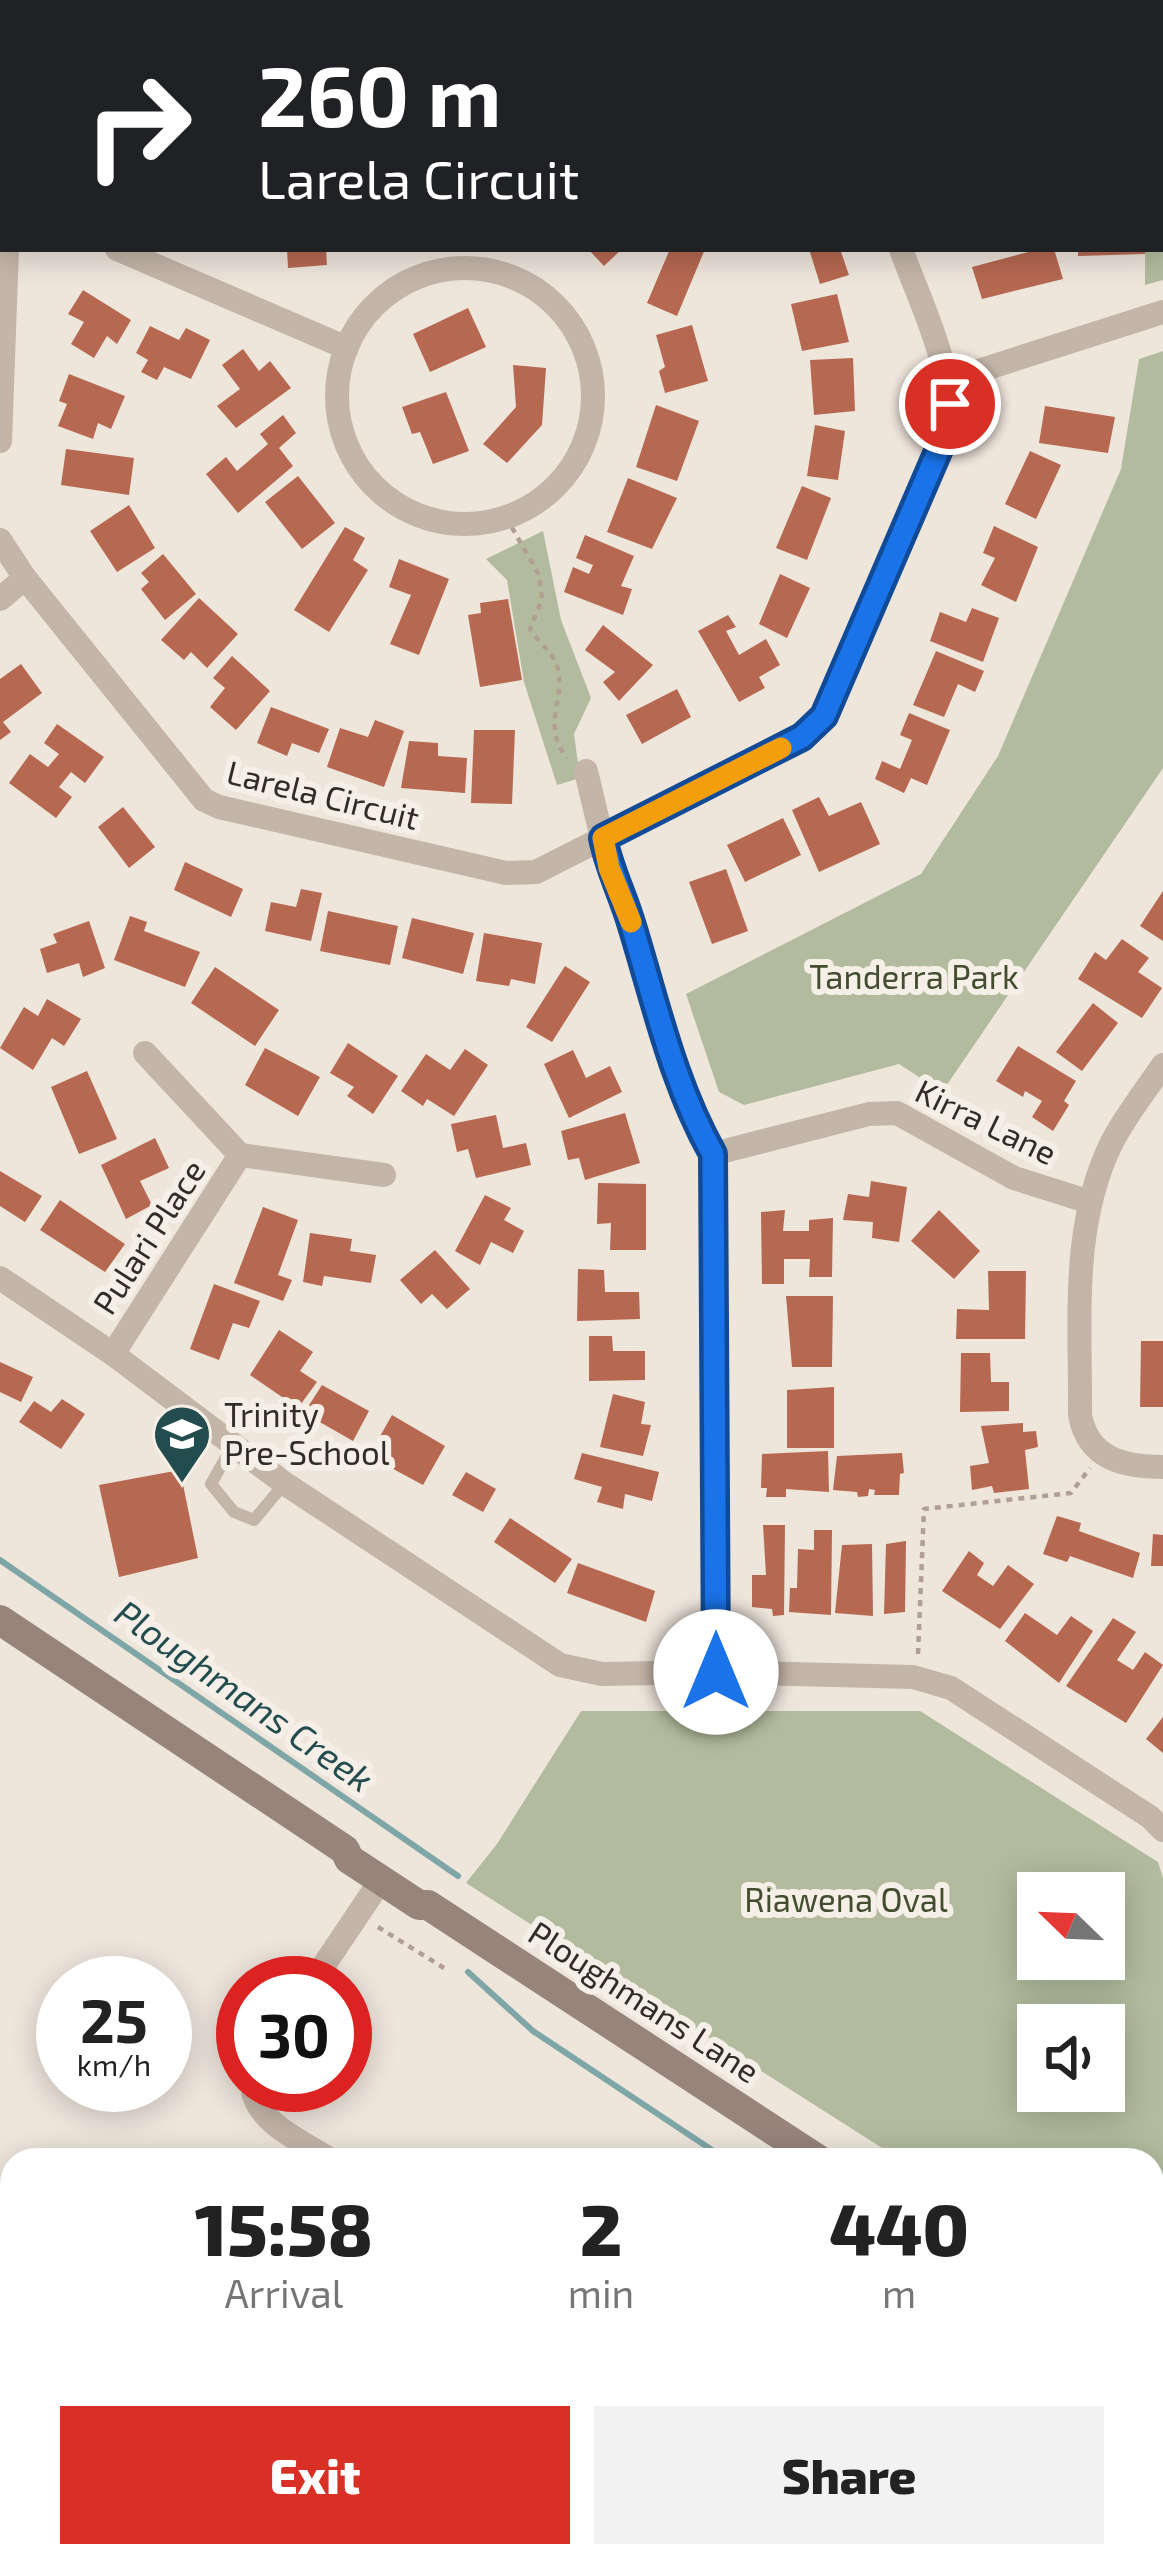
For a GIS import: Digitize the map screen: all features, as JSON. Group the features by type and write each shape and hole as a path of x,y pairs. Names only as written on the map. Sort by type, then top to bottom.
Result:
{"street":[{"path":"0,441 7,252"},
{"path":"124,252 346,348"},
{"name":"Larela Circuit","path":"0,540 191,788 219,807 523,874 548,867 802,737 824,716 946,433 947,381 902,252"},
{"path":"463,268 495,272 529,284 553,302 583,346 592,389 583,445 560,481 538,501 506,517 472,524 427,518 399,506 372,484 355,460 340,423 338,383 346,348 358,327 386,297 436,272 463,268"},
{"path":"947,381 1163,312"},
{"path":"0,598 25,578"},
{"path":"586,771 609,868 625,903 685,1104 713,1154 716,1672"},
{"name":"Pulari Place","path":"145,1053 240,1155 384,1175"},
{"path":"1163,1065 1114,1137 1090,1202 1081,1253 1080,1415 1083,1430 1101,1453 1133,1467 1163,1467"},
{"name":"Kirra Lane","path":"713,1154 869,1114 897,1113 1014,1178 1090,1202"},
{"name":"Pulari Place","path":"113,1354 240,1155"},
{"path":"0,1278 113,1354 284,1483 560,1665 602,1674 917,1678 951,1688 1150,1817 1163,1831"},
{"name":"Ploughmans Lane","path":"0,1620 345,1850 349,1859 419,1905 428,1905"},
{"name":"Ploughmans Lane","path":"345,1850 354,1850 424,1897 428,1905 801,2148"},
{"path":"330,1956 381,1880"},
{"path":"261,2112 313,2148"}],"lane":[{"path":"232,1445 211,1484 234,1512 254,1520 284,1483"}],"path":[{"path":"506,517 539,575 542,599 530,628 556,662 560,676 555,737 570,762 586,771"},
{"path":"917,1678 924,1509 1071,1493 1101,1453"},
{"path":"358,1914 444,1968"}],"green space":[{"path":"1145,252 1163,252 1163,280 1145,285"},
{"name":"Tanderra Park","path":"1163,351 1163,768 942,1092 899,1064 744,1105 719,1092 686,994 921,874 998,756 1121,469 1139,359"},
{"path":"543,531 561,620 591,698 574,734 580,778 557,785 524,682 507,580 486,559"},
{"name":"Riawena Oval","path":"581,1711 920,1711 1158,1862 1163,1878 1163,2148 882,2148 466,1883 497,1844"}],"building":[{"path":"287,252 326,252 327,265 288,268"},
{"path":"591,252 619,252 604,266"},
{"path":"669,252 704,252 677,316 647,303"},
{"path":"810,252 841,252 849,275 820,284"},
{"path":"1028,252 1055,252 1063,279 982,299 972,267"},
{"path":"1078,252 1145,252 1145,254 1078,256"},
{"path":"83,290 131,320 117,344 107,336 94,358 71,344 84,322 68,314"},
{"path":"837,294 849,342 802,351 791,304"},
{"path":"468,308 486,347 430,372 413,334"},
{"path":"692,325 708,381 665,393 659,371 665,367 656,335"},
{"path":"150,326 179,340 186,328 210,340 191,379 164,367 157,380 141,372 148,360 136,353"},
{"path":"243,349 259,371 270,361 291,388 236,428 217,406 240,389 222,365"},
{"path":"853,358 855,411 814,415 810,360"},
{"path":"513,365 546,368 542,425 507,463 483,444 516,407"},
{"path":"69,374 125,396 111,429 98,423 93,439 58,426 67,404 59,401"},
{"path":"446,392 469,451 433,464 420,432 412,434 402,407"},
{"path":"656,405 699,421 677,481 636,467"},
{"path":"1045,406 1115,417 1108,453 1039,443"},
{"path":"283,415 296,433 279,448 293,466 238,513 206,474 226,457 237,471 268,444 260,434"},
{"path":"815,425 845,431 838,480 807,476"},
{"path":"66,449 134,458 129,495 61,485"},
{"path":"1030,451 1061,465 1036,519 1005,504"},
{"path":"298,476 335,523 302,549 265,502"},
{"path":"628,478 677,498 652,549 607,532"},
{"path":"802,486 831,498 807,560 776,548"},
{"path":"129,505 155,548 117,572 90,531"},
{"path":"994,526 1038,547 1016,602 981,585 995,558 983,553"},
{"path":"345,527 365,538 353,560 368,570 329,632 294,610"},
{"path":"585,535 634,556 621,586 632,589 623,615 564,592 573,567 589,574 593,565 576,558"},
{"path":"163,554 196,594 165,620 141,589 149,582 141,573"},
{"path":"399,559 449,579 419,655 390,644 411,595 389,587"},
{"path":"780,574 810,588 787,638 759,624"},
{"path":"199,598 238,634 207,668 191,652 184,660 161,640"},
{"path":"508,599 522,680 480,687 468,615 481,613 480,603"},
{"path":"972,608 999,618 983,662 930,641 940,612 966,622"},
{"path":"728,615 736,627 726,631 739,655 766,639 780,665 759,677 765,688 739,702 698,631"},
{"path":"603,625 653,665 619,701 603,682 615,672 585,650"},
{"path":"936,651 984,671 975,692 958,684 944,717 913,705"},
{"path":"232,656 270,691 236,730 210,707 225,688 213,678"},
{"path":"21,664 42,693 3,722 11,732 0,740 0,679"},
{"path":"677,689 691,717 642,744 626,715"},
{"path":"271,707 329,729 319,753 292,743 287,756 257,743"},
{"path":"909,713 950,730 927,785 911,778 904,793 875,779 882,761 900,769 912,740 900,735"},
{"path":"375,720 404,731 384,787 327,767 340,728 368,737"},
{"path":"57,724 104,757 85,783 71,772 59,787 72,797 56,818 9,783 30,754 48,767 59,754 44,743"},
{"path":"474,730 515,730 512,804 471,803"},
{"path":"409,741 438,743 438,756 467,758 465,793 401,788"},
{"path":"819,797 829,816 861,802 880,844 819,872 792,810"},
{"path":"123,807 155,847 129,868 98,827"},
{"path":"783,818 801,855 745,882 727,845"},
{"path":"185,862 243,889 231,917 174,890"},
{"path":"726,869 748,931 712,944 689,882"},
{"path":"301,889 322,893 311,941 265,931 271,902 296,907"},
{"path":"1163,891 1163,941 1140,926"},
{"path":"328,911 398,926 390,965 320,951"},
{"path":"130,916 147,922 144,931 200,952 185,987 114,960"},
{"path":"412,918 474,933 463,974 402,958"},
{"path":"89,921 105,968 83,977 79,963 47,973 40,949 57,943 53,934"},
{"path":"484,933 542,943 535,984 511,979 509,986 476,981"},
{"path":"1122,939 1149,958 1138,972 1162,988 1142,1018 1078,979 1095,952 1106,960"},
{"path":"565,966 590,982 552,1042 526,1027"},
{"path":"215,967 279,1010 255,1046 191,1003"},
{"path":"47,999 81,1019 64,1046 52,1038 33,1070 0,1048 24,1007 38,1016"},
{"path":"1093,1003 1118,1023 1082,1071 1056,1052"},
{"path":"348,1043 398,1076 373,1114 347,1096 354,1087 330,1073"},
{"path":"1018,1046 1076,1081 1064,1101 1069,1105 1053,1131 1032,1117 1042,1101 1025,1091 1023,1097 996,1081"},
{"path":"265,1048 320,1077 298,1116 245,1085"},
{"path":"465,1049 488,1065 454,1116 427,1099 423,1106 401,1091 426,1054 450,1070"},
{"path":"573,1050 586,1078 610,1066 622,1092 569,1118 544,1064"},
{"path":"87,1071 117,1139 79,1154 51,1087"},
{"path":"625,1113 640,1163 585,1180 579,1158 568,1160 561,1131"},
{"path":"496,1115 503,1148 526,1143 531,1165 476,1178 468,1149 457,1152 451,1124"},
{"path":"155,1138 169,1168 140,1181 152,1205 126,1219 101,1165"},
{"path":"0,1171 42,1196 25,1222 0,1206"},
{"path":"871,1181 907,1187 899,1242 872,1238 873,1222 843,1220 848,1194 869,1197"},
{"path":"598,1183 646,1184 646,1250 610,1250 611,1223 597,1224"},
{"path":"485,1195 511,1208 504,1220 524,1231 513,1253 491,1242 480,1265 455,1251"},
{"path":"60,1200 125,1244 105,1272 40,1230"},
{"path":"263,1207 298,1220 278,1275 292,1280 283,1301 234,1283"},
{"path":"785,1210 783,1231 809,1231 809,1220 833,1218 832,1277 809,1277 810,1259 784,1259 784,1284 762,1284 761,1212"},
{"path":"939,1210 980,1251 954,1279 911,1241"},
{"path":"310,1233 352,1239 350,1251 376,1255 371,1283 324,1276 322,1286 303,1282"},
{"path":"435,1250 470,1289 447,1309 432,1294 421,1304 400,1280"},
{"path":"578,1269 604,1270 605,1292 639,1292 640,1319 577,1321"},
{"path":"988,1271 1026,1271 1025,1339 956,1339 957,1309 989,1310"},
{"path":"214,1284 260,1301 249,1328 233,1323 219,1360 190,1349"},
{"path":"786,1296 833,1296 832,1367 792,1367"},
{"path":"279,1330 313,1352 300,1371 317,1382 298,1408 250,1375"},
{"path":"589,1336 612,1336 613,1351 645,1351 645,1380 589,1381"},
{"path":"1141,1341 1163,1341 1163,1407 1140,1407"},
{"path":"961,1353 990,1353 991,1382 1009,1382 1009,1411 960,1412"},
{"path":"0,1362 33,1377 21,1402 0,1392"},
{"path":"322,1385 369,1411 353,1441 304,1413"},
{"path":"834,1387 834,1448 787,1448 787,1390"},
{"path":"613,1394 645,1402 641,1424 651,1425 643,1456 600,1447"},
{"path":"62,1399 85,1414 61,1449 19,1422 34,1401 51,1412"},
{"path":"392,1415 445,1446 423,1485 369,1456"},
{"path":"1023,1423 1023,1432 1036,1431 1038,1447 1025,1450 1029,1489 994,1493 992,1486 972,1490 970,1466 989,1463 981,1426"},
{"path":"828,1451 829,1492 786,1489 786,1497 766,1497 767,1488 761,1488 762,1454"},
{"path":"582,1453 659,1472 652,1501 625,1494 623,1509 597,1502 602,1487 574,1479"},
{"path":"902,1453 899,1495 874,1495 875,1490 869,1489 868,1496 858,1497 857,1492 833,1490 837,1456"},
{"path":"180,1470 198,1558 119,1577 99,1485"},
{"path":"466,1472 496,1489 483,1512 452,1495"},
{"path":"1057,1516 1081,1523 1079,1531 1140,1553 1133,1578 1070,1556 1067,1562 1043,1554"},
{"path":"510,1518 572,1559 555,1583 494,1542"},
{"path":"763,1525 785,1525 784,1615 773,1616 772,1609 752,1607 752,1575 766,1575"},
{"path":"814,1530 832,1530 831,1615 789,1612 790,1588 797,1588 798,1549 814,1550"},
{"path":"1153,1534 1163,1535 1163,1566 1151,1566"},
{"path":"906,1541 905,1612 884,1614 886,1544"},
{"path":"872,1544 873,1616 835,1613 842,1545"},
{"path":"969,1551 984,1563 977,1575 993,1586 1008,1565 1034,1584 1000,1629 942,1591"},
{"path":"578,1563 655,1591 646,1622 567,1593"},
{"path":"1025,1613 1057,1635 1071,1616 1093,1631 1059,1683 1005,1641"},
{"path":"1113,1618 1136,1632 1117,1660 1133,1670 1145,1652 1163,1665 1126,1723 1066,1686"},
{"path":"1163,1717 1163,1753 1146,1739"}],"waterway":[{"name":"Ploughmans Creek","path":"0,1560 458,1876"},
{"name":"Ploughmans Creek","path":"468,1972 533,2031 709,2148"}],"slow traffic":[{"path":"631,922 609,868 603,838 781,748"}],"place":[{"name":"Trinity Pre-School","path":"182,1485"}],"route":[{"path":"716,1672 713,1154 685,1104 603,838 802,737 824,716 946,433 950,404"}]}
